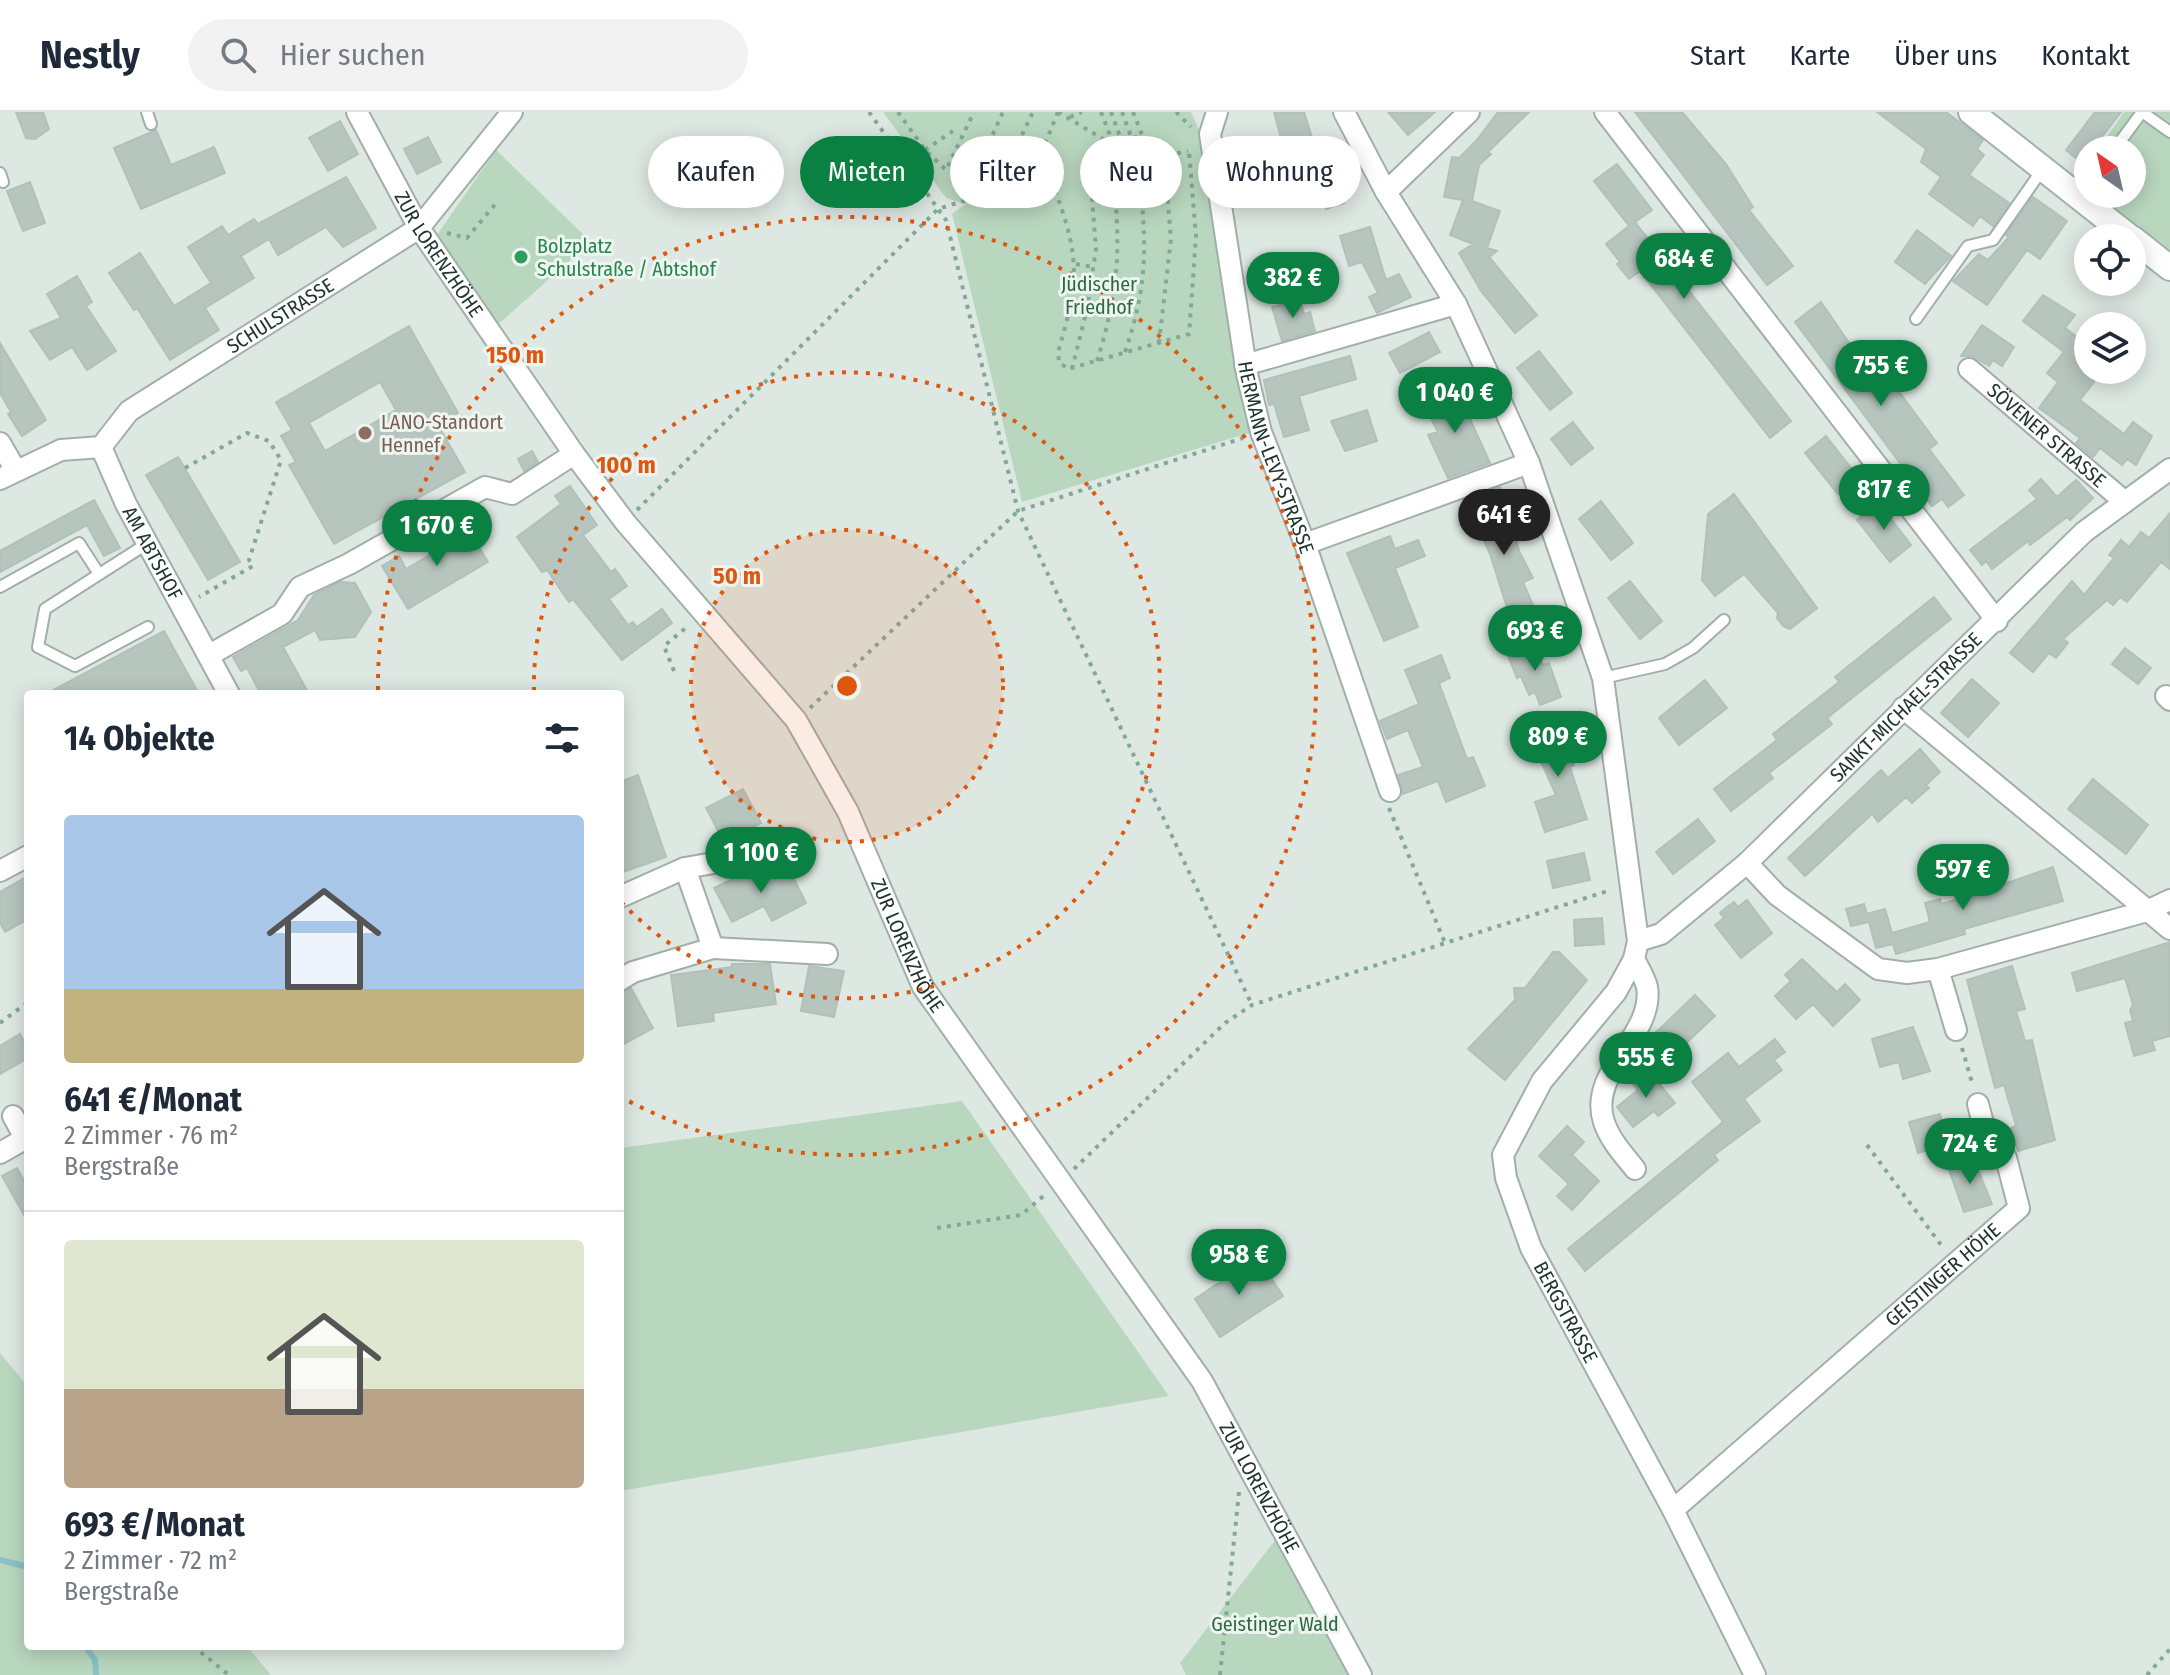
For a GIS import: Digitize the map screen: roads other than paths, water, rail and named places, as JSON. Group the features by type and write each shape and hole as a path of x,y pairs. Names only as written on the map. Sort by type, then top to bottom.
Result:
{"main road":[{"path":"1971,112 2043,169 2074,186"},
{"path":"2101,208 2117,224"},
{"path":"2146,249 2170,268"}],"street":[{"name":"ZUR LORENZHÖHE","path":"357,112 422,225 574,454 625,522 796,720 848,812 923,987 1202,1381 1249,1473 1361,1675"},
{"name":"SCHULSTRASSE","path":"101,447 129,411 422,225 512,112"},
{"name":"HERMANN-LEVY-STRASSE","path":"1217,112 1210,134 1245,365 1261,432 1305,544 1390,791"},
{"path":"1344,112 1386,192 1456,304 1529,463 1603,678 1636,950 1647,986 1647,1003 1603,1094 1602,1118 1610,1137 1635,1169"},
{"path":"1386,192 1469,112"},
{"path":"1605,112 1997,621"},
{"path":"1245,365 1456,304"},
{"name":"SÖVENER STRASSE","path":"1969,369 2125,502"},
{"path":"0,443 8,474 61,450 101,447"},
{"name":"AM ABTSHOF","path":"101,447 148,543 211,654 227,690"},
{"path":"211,654 282,614 300,587 349,564 485,487 512,494 574,454"},
{"path":"1305,544 1529,463"},
{"name":"SANKT-MICHAEL-STRASSE","path":"1636,950 1661,934 1747,863 1903,708 1997,621 2084,532 2170,469"},
{"path":"1903,708 2170,929"},
{"path":"624,895 685,868 771,853"},
{"path":"0,871 24,858"},
{"path":"1747,863 1777,895 1878,969 1907,973 1938,969 2147,911 2170,900"},
{"path":"685,868 713,948"},
{"path":"624,978 633,972 713,948 827,954"},
{"name":"BERGSTRASSE","path":"1636,950 1616,992 1542,1081 1503,1155 1506,1178 1531,1248 1673,1510 1755,1675"},
{"path":"1938,969 1956,1030"},
{"name":"GEISTINGER HÖHE","path":"1673,1510 2019,1208 2006,1158 1988,1143 1978,1104"},
{"path":"13,1116 24,1133"},
{"path":"0,1153 24,1140"}],"lane":[{"path":"147,112 151,124"},
{"path":"2124,136 2142,112 2170,132"},
{"path":"1916,319 1968,246 1993,240 2043,169"},
{"path":"0,587 79,543 99,574"},
{"path":"148,543 45,609 38,647 75,666 148,627"},
{"path":"1603,678 1665,664 1693,648 1724,620"}],"waterway":[{"path":"0,1560 24,1566"},
{"path":"88,1650 95,1660 96,1675"}],"place":[{"name":"Bolzplatz Schulstraße / Abtshof","path":"521,257"},
{"name":"LANO-Standort Hennef","path":"365,433"}],"park label":[{"name":"Jüdischer Friedhof","path":"1099,296"},
{"name":"Geistinger Wald","path":"1275,1624"}]}
